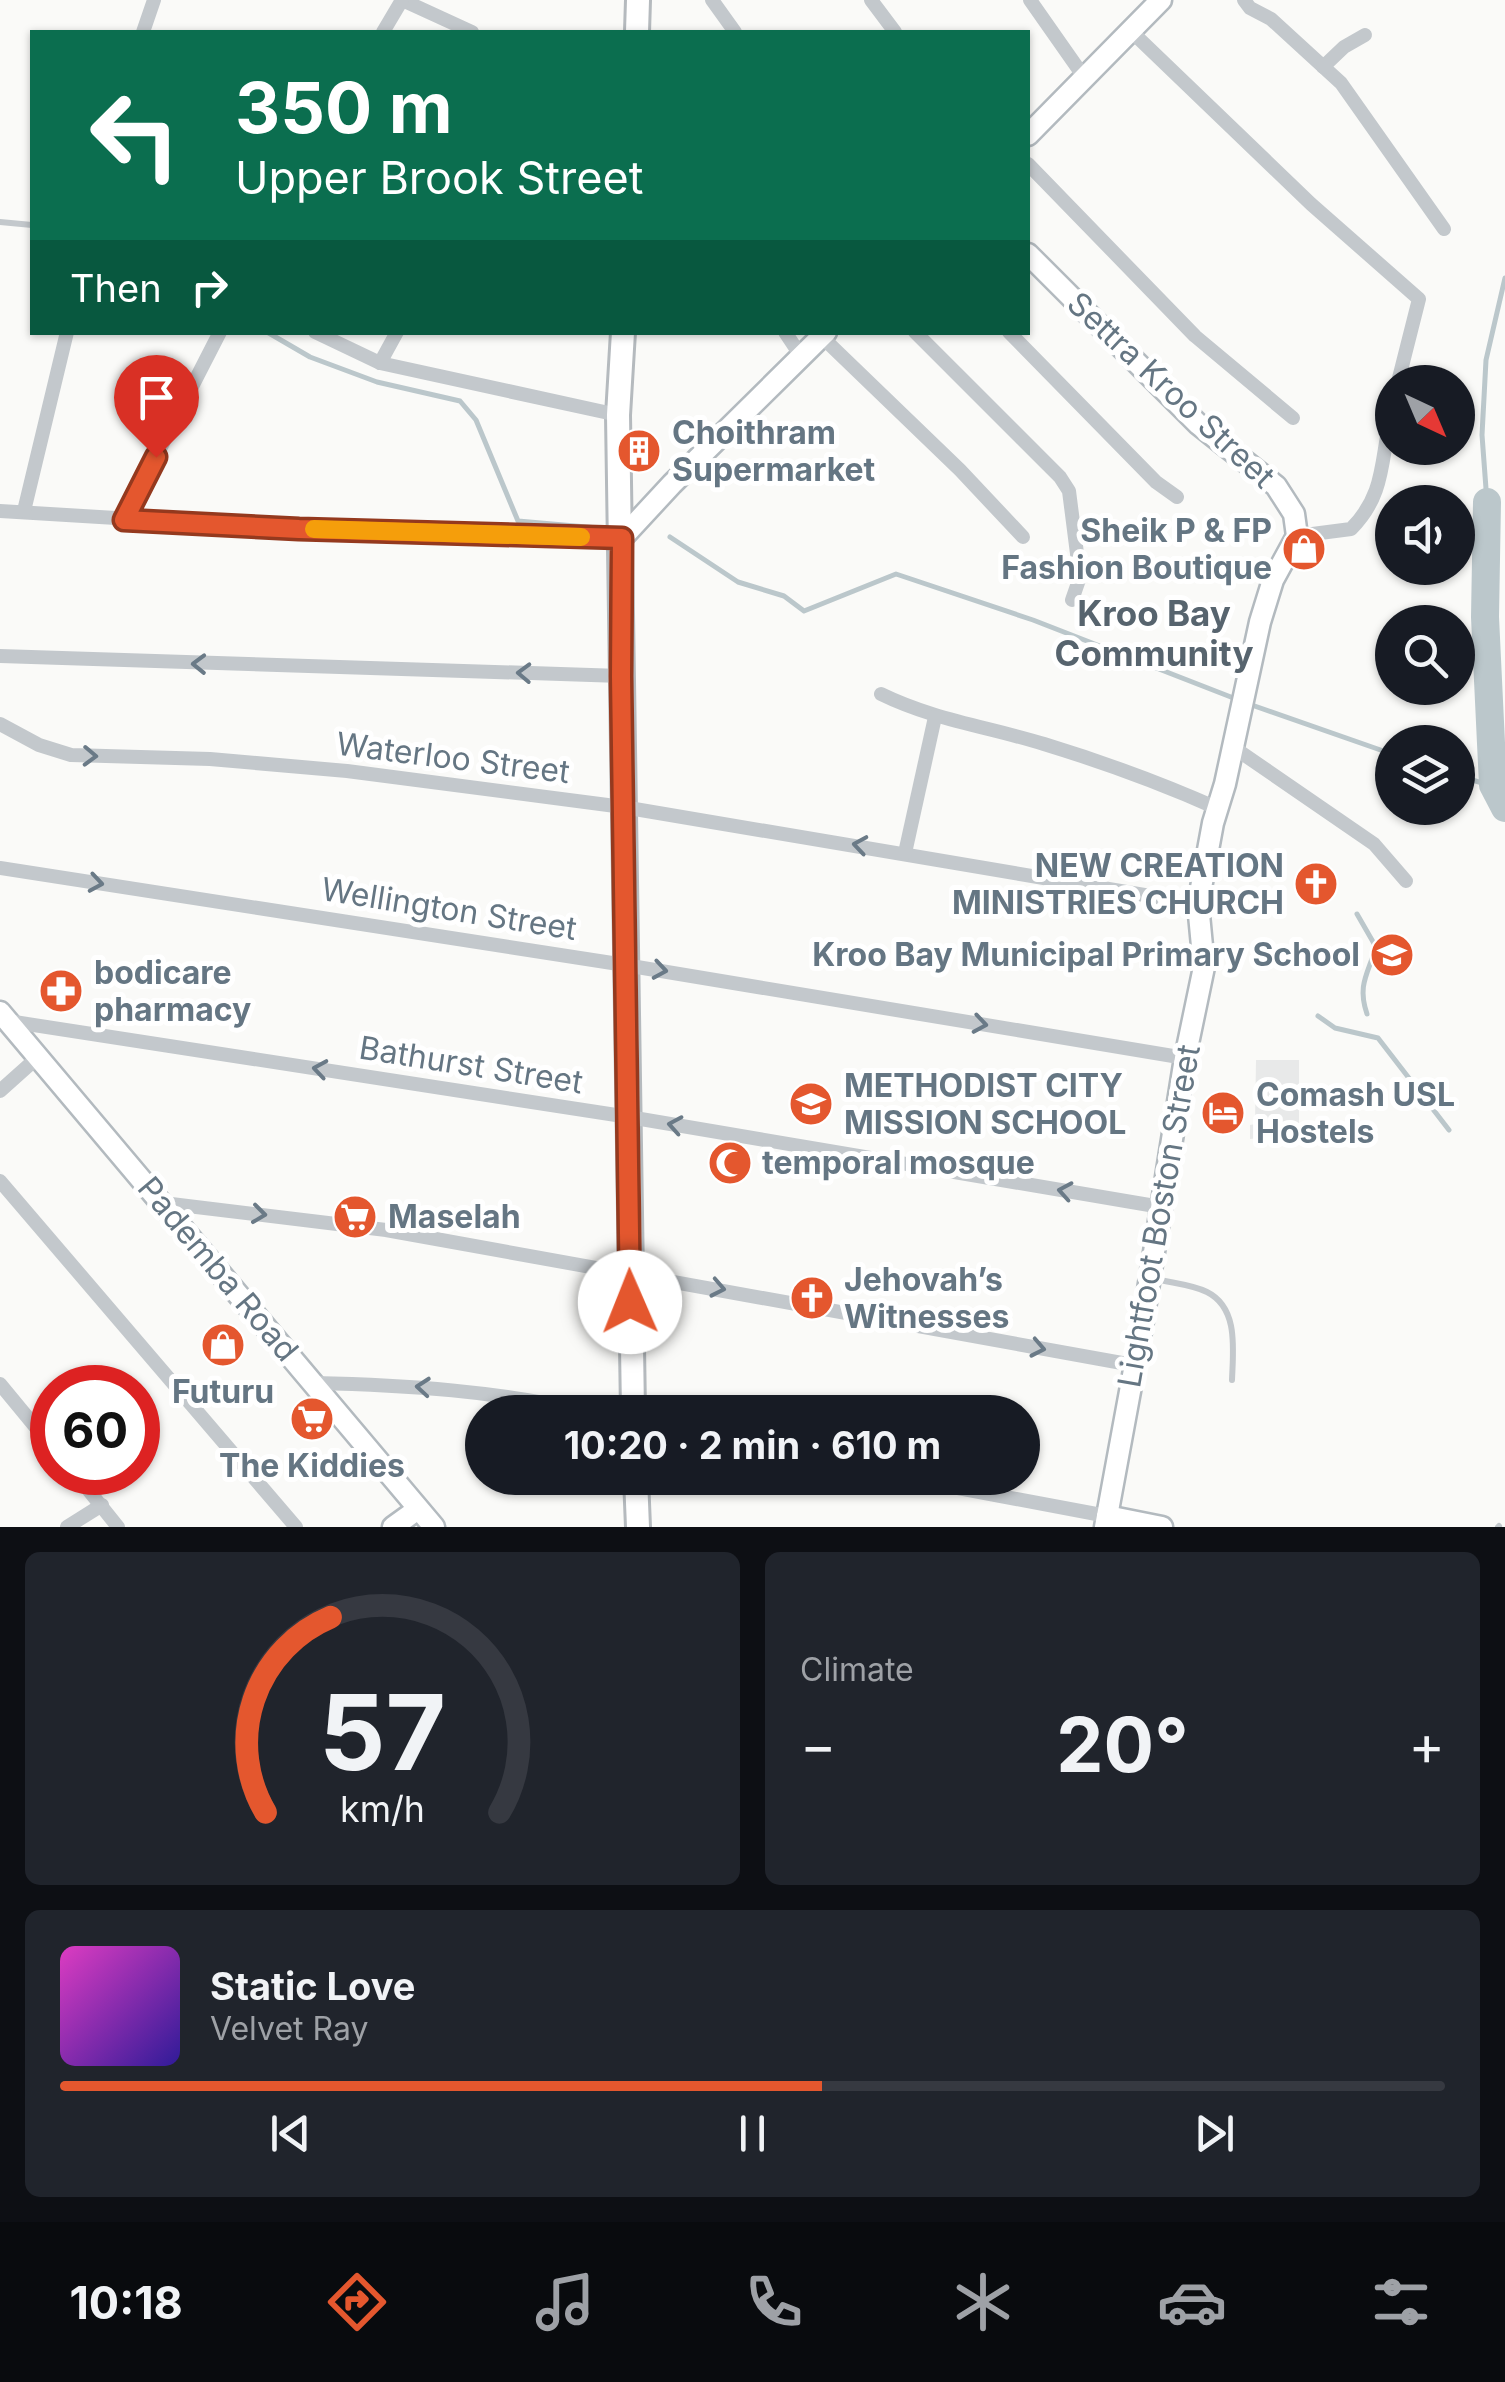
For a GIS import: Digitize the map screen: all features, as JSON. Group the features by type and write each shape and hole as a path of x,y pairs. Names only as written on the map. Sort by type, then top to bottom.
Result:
{"main road":[{"path":"637,30 638,0"},
{"path":"1030,134 1162,0"},
{"name":"Settra Kroo Street","path":"1030,256 1198,424 1276,486 1294,514 1298,536"},
{"path":"623,335 618,415 633,1395"},
{"path":"622,538 824,335"},
{"name":"Lightfoot Boston Street","path":"1106,1522 1184,1058 1204,967 1198,904 1272,580 1298,536"},
{"name":"Pademba Road","path":"4,1016 434,1527"},
{"path":"637,1495 638,1527"},
{"path":"393,1527 418,1508"},
{"path":"1106,1522 1162,1527"}],"street":[{"path":"144,30 154,0"},
{"path":"384,30 402,0 468,30"},
{"path":"712,0 734,30"},
{"path":"871,0 894,30"},
{"path":"1030,0 1084,77"},
{"path":"1244,0 1250,8 1271,19 1355,100 1444,229"},
{"path":"1132,32 1311,204 1419,299 1402,365"},
{"path":"1322,67 1365,35"},
{"path":"1030,166 1195,336 1293,418"},
{"path":"24,511 65,335"},
{"path":"124,520 218,335"},
{"path":"321,335 380,363 618,415"},
{"path":"380,363 395,335"},
{"path":"787,335 802,356"},
{"path":"824,335 1023,538"},
{"path":"918,335 1060,477 1069,491 1080,576 1072,600"},
{"path":"1012,335 1156,482 1177,497"},
{"path":"1298,536 1351,529 1369,508 1385,465"},
{"path":"0,511 317,530 622,538"},
{"path":"0,656 621,676"},
{"path":"881,694 935,716 1045,744 1176,790 1218,809"},
{"path":"904,852 935,716"},
{"name":"Waterloo Street","path":"0,724 39,745 71,755 210,759 348,772 623,807 1198,904"},
{"path":"1232,746 1374,844 1406,881"},
{"name":"Wellington Street","path":"0,868 626,965 1184,1058"},
{"name":"Bathurst Street","path":"4,1016 1161,1207"},
{"path":"0,1090 38,1056"},
{"path":"0,1181 296,1527"},
{"path":"162,1203 386,1230 1134,1365"},
{"path":"314,1383 394,1384 491,1395"},
{"path":"0,1384 30,1420"},
{"path":"94,1495 118,1527"},
{"path":"983,1495 1106,1522"},
{"path":"67,1527 102,1505"}],"lane":[{"path":"0,222 30,225"},
{"path":"1150,1278 1196,1288 1215,1298 1230,1321 1233,1334 1232,1380"}],"shaded area":[{"path":"1256,1060 1299,1060 1299,1129 1270,1131 1269,1137 1250,1139 1250,1125 1255,1124"}],"waterway":[{"path":"1487,502 1482,435 1486,360 1505,278"},
{"path":"272,335 310,357 377,382 460,401 476,420 518,521 598,528"},
{"path":"1487,502 1485,617 1493,785 1505,808"},
{"path":"670,537 738,582 784,596 804,611 896,574 1033,620 1236,699"},
{"path":"1246,703 1375,748"},
{"path":"1475,781 1486,784 1505,812"},
{"path":"1357,914 1376,947 1363,987 1367,1014"},
{"path":"1318,1016 1335,1028 1378,1038 1449,1130"}],"slow traffic":[{"path":"314,529 581,537"}],"place":[{"name":"Choithram Supermarket","path":"639,451"},
{"name":"Sheik P & FP Fashion Boutique","path":"1304,549"},
{"name":"NEW CREATION MINISTRIES CHURCH","path":"1316,884"},
{"name":"Kroo Bay Municipal Primary School","path":"1392,955"},
{"name":"bodicare pharmacy","path":"61,991"},
{"name":"METHODIST CITY MISSION SCHOOL","path":"811,1104"},
{"name":"Comash USL Hostels","path":"1223,1113"},
{"name":"temporal mosque","path":"730,1163"},
{"name":"Maselah","path":"355,1217"},
{"name":"Jehovah’s Witnesses","path":"812,1298"},
{"name":"Futuru","path":"223,1345"},
{"name":"The Kiddies","path":"312,1419"}],"district":[{"name":"Kroo Bay Community","path":"1154,634"}],"route":[{"path":"156,457 124,520 622,538 630,1302"}]}
